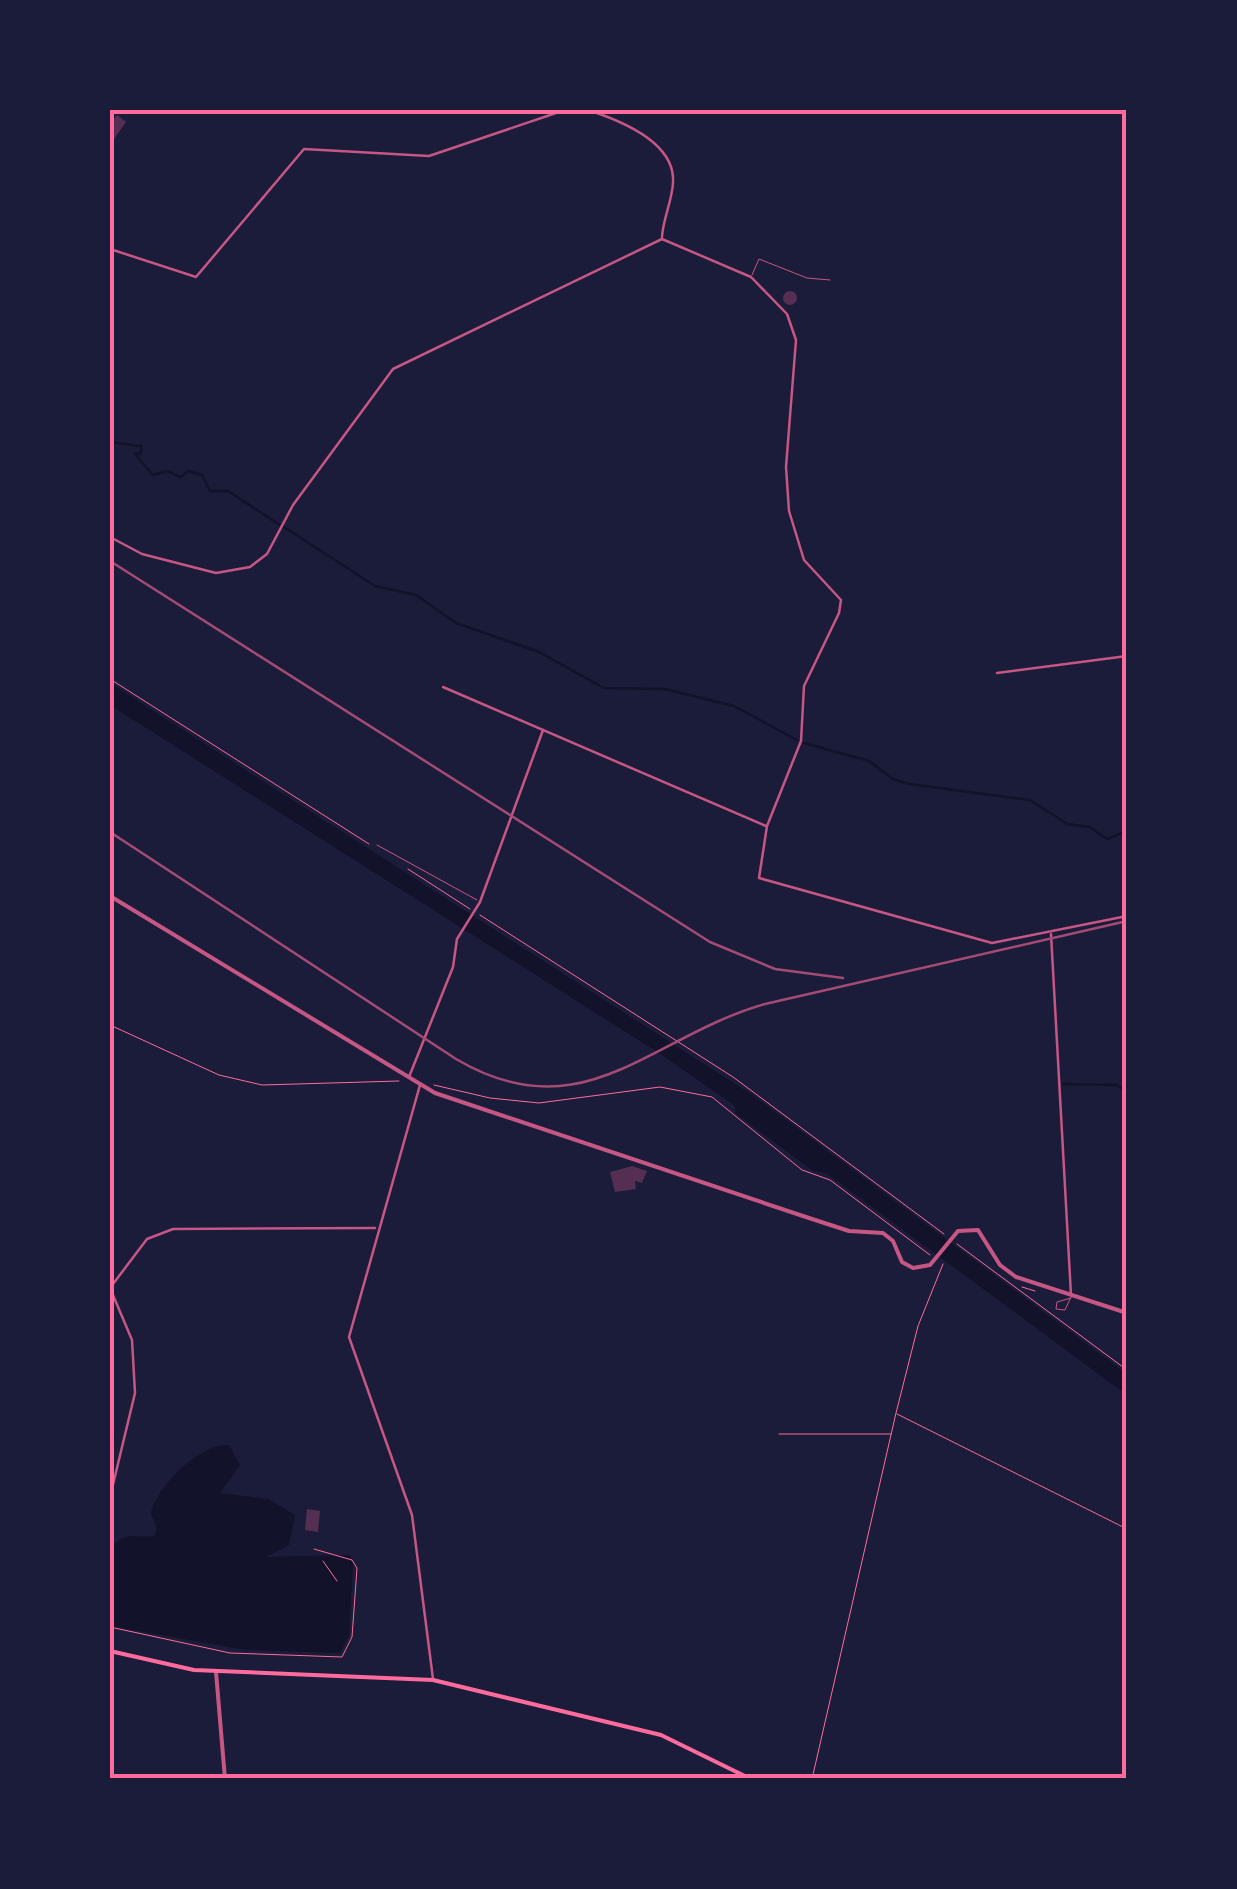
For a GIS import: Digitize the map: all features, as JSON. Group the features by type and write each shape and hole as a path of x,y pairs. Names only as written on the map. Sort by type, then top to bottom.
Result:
{"main road":[{"path":"110,1651 173,1668 216,1672 433,1680 660,1734 751,1779"}],"street":[{"path":"110,249 196,276 304,149 429,156 565,110"},
{"path":"588,110 642,133 668,160 674,180 662,238"},
{"path":"110,538 142,554 220,574 250,567 267,554 293,505 393,369 662,238 751,277 782,306 792,325 796,340 786,487 800,550 812,572 839,596 841,608 804,686 801,741 767,826 760,878 992,943 1127,916"},
{"path":"997,672 1127,656"},
{"path":"443,687 767,826"},
{"path":"408,1079 461,933 480,902 543,730"},
{"path":"110,896 408,1079 849,1231 883,1233 905,1264 920,1269 932,1263 954,1235 962,1230 978,1230 1010,1274 1071,1298 1127,1313"},
{"path":"1050,933 1071,1298"},
{"path":"422,1084 349,1337 412,1516 433,1680"},
{"path":"110,1497 135,1393 132,1340 110,1288 147,1240 173,1230 378,1228"},
{"path":"216,1672 225,1779"}],"lane":[{"path":"751,277 762,254"},
{"path":"759,259 806,278 830,280"},
{"path":"376,847 480,902"}],"path":[{"path":"110,679 376,847"},
{"path":"397,861 733,1078 1127,1370"},
{"path":"110,1026 219,1075 262,1086 408,1079"},
{"path":"422,1084 522,1102 585,1100 660,1087 712,1097 802,1170 830,1180 945,1266 922,1315 896,1413 812,1779"},
{"path":"1034,1301 1043,1290"},
{"path":"896,1413 1127,1529"},
{"path":"779,1434 891,1434"},
{"path":"110,1627 230,1653 342,1658 352,1637 357,1568 352,1560 314,1550"},
{"path":"322,1561 336,1580"}],"shaded area":[{"path":"110,683 754,1096 1127,1374 1127,1395 826,1173 813,1171 735,1113 735,1106 662,1055 110,705"},
{"path":"229,1445 240,1465 220,1493 268,1499 295,1515 289,1545 266,1557 350,1555 353,1565 349,1635 340,1653 246,1650 110,1626 110,1552 114,1545 129,1536 154,1536 157,1529 151,1513 171,1479 205,1451"}],"building":[{"path":"117,115 126,122 114,139 110,124"},
{"path":"790,291 797,298 790,305 783,298"},
{"path":"632,1166 647,1171 642,1183 635,1181 636,1189 615,1192 610,1172"},
{"path":"307,1509 320,1511 318,1532 305,1530"}],"waterway":[{"path":"110,442 141,446 141,453 135,454 153,475 167,471 181,477 188,471 202,475 210,491 228,491 280,525"},
{"path":"284,527 375,586 416,595 456,623 539,652 604,688 665,689 734,706 797,740"},
{"path":"804,743 869,761 893,779 909,784 1030,800 1067,824 1090,827 1107,839 1127,831"},
{"path":"1063,1084 1116,1085 1127,1091"}],"railway":[{"path":"110,561 710,942 775,969 843,978"},
{"path":"110,832 456,1059 501,1079 542,1087 580,1083 615,1072 724,1019 765,1004 1127,921"}]}
